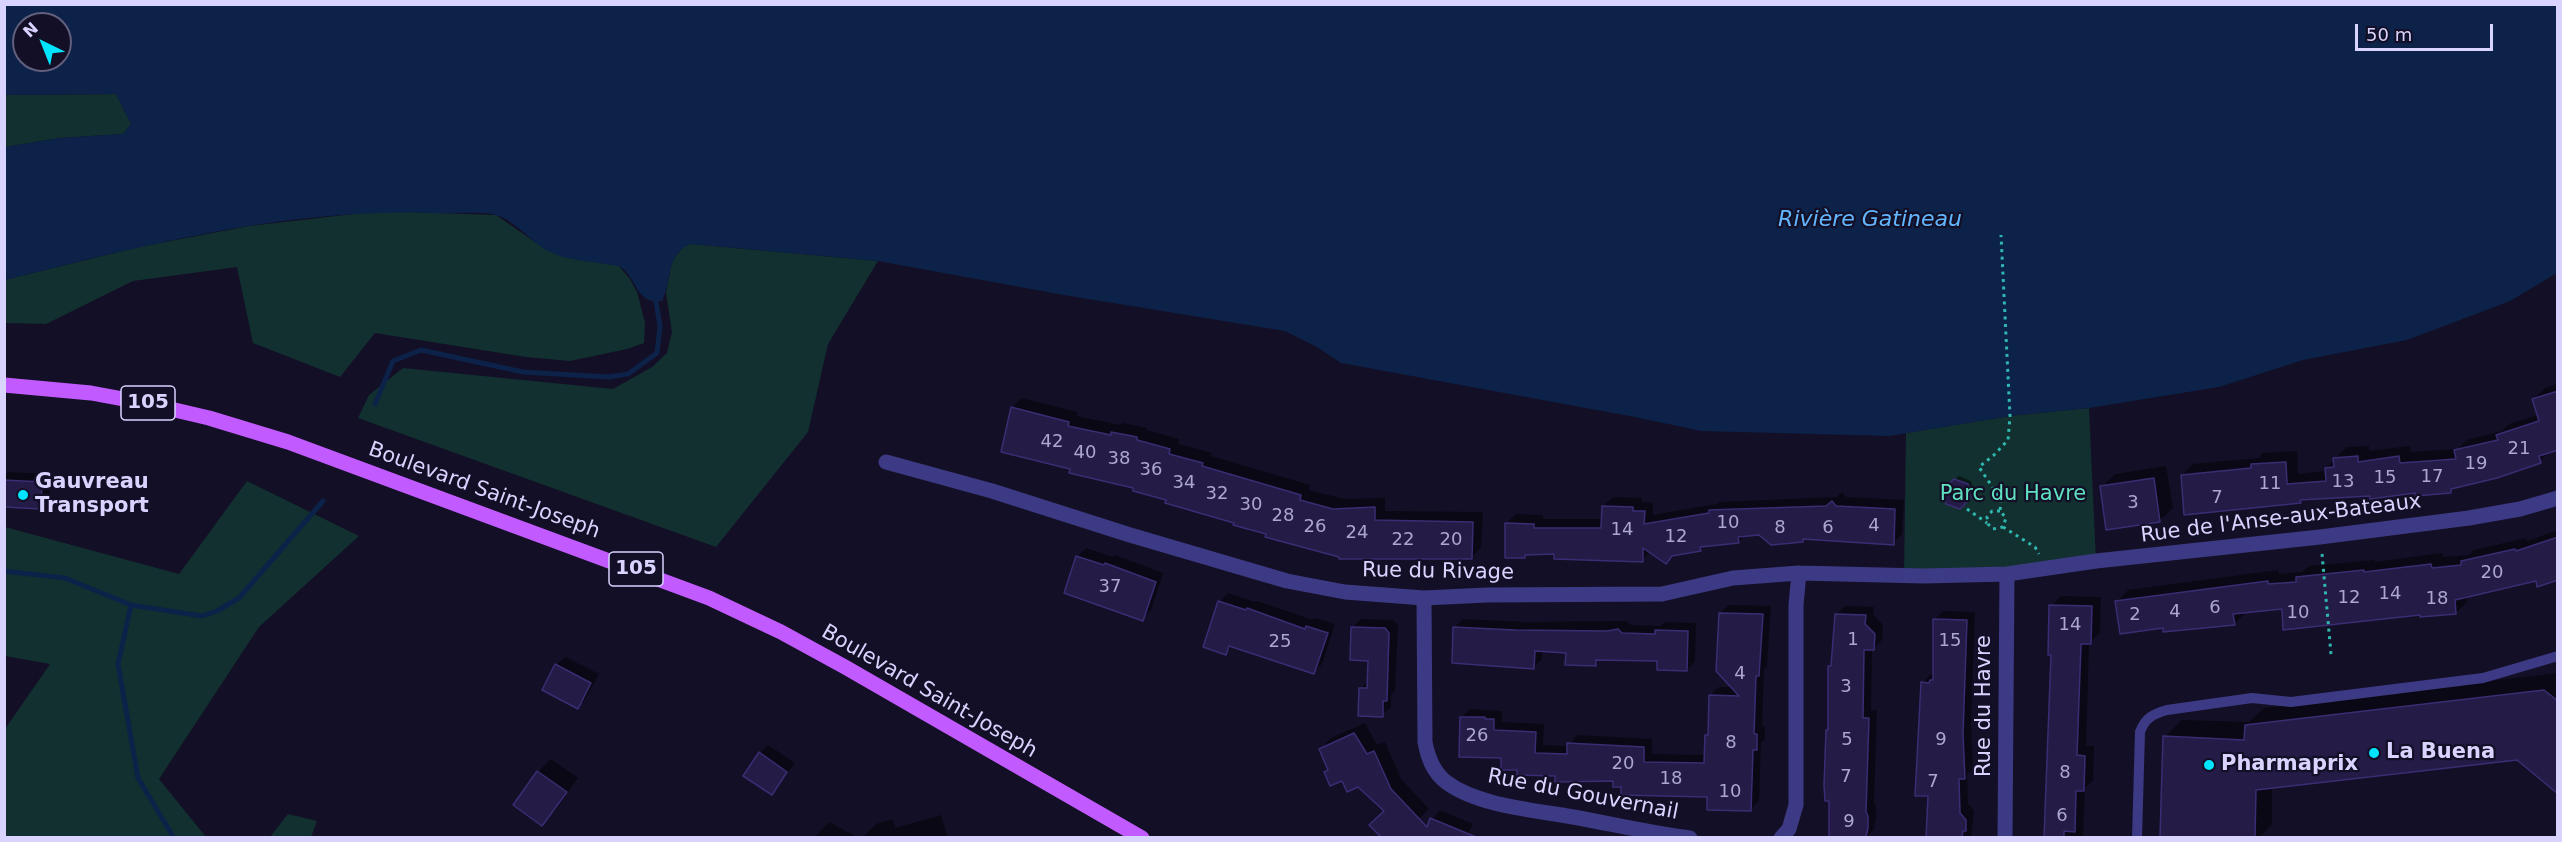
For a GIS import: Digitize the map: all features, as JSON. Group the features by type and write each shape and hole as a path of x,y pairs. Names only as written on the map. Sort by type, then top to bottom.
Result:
{"main road":[{"name":"Boulevard Saint-Joseph","path":"4,386 91,393 145,403 288,442 709,597 781,632 845,667 1142,837"}],"street":[{"name":"Rue du Rivage","path":"886,462 993,491 1130,535 1287,581 1345,592 1424,598 1487,594 1662,594 1733,578 1799,573 1924,576 2007,574"},
{"name":"Rue de l'Anse-aux-Bateaux","path":"2007,574 2469,518 2520,509 2558,498"},
{"path":"1781,837 1790,829 1796,805 1796,605 1799,573"},
{"name":"Rue du Havre","path":"2006,837 2007,574"},
{"name":"Rue du Gouvernail","path":"1424,598 1425,742 1431,765 1445,781 1465,792 1519,808 1640,831 1690,837"}],"lane":[{"path":"2137,837 2140,732 2143,723 2153,714 2252,698 2291,702 2483,678 2558,656"}],"path":[{"path":"2000,511 2001,500 1979,467 1995,455 2008,440 2010,416 2001,236"},
{"path":"1967,509 1993,529 2003,527 2035,547 2045,568"},
{"path":"1988,524 1988,514 1995,510 2000,511 2006,518 2003,527"},
{"path":"2320,537 2331,654"}],"green space":[{"path":"116,94 131,124 123,134 60,138 5,147 5,95"},
{"path":"380,211 496,215 548,251 570,258 619,266 637,292 645,323 644,343 627,349 570,361 526,357 375,333 340,377 253,343 237,267 133,281 46,324 5,323 4,280 139,247 249,226"},
{"path":"691,244 878,261 828,344 808,432 716,547 358,418 369,395 403,368 613,389 652,367 667,353 672,332 666,293 672,261 683,247"},
{"name":"Parc du Havre","path":"2089,408 2096,561 1904,576 1906,433 2010,416"},
{"path":"247,481 359,536 259,627 159,779 206,837 5,837 5,729 50,664 5,656 5,527 179,574"},
{"path":"288,814 317,821 311,837 270,837"}],"water":[{"name":"Rivière Gatineau","path":"4,5 2557,5 2557,273 2510,301 2407,340 2303,360 2219,387 2089,408 2010,416 1889,436 1701,431 1341,363 1317,347 1285,331 1064,295 878,261 691,244 683,248 673,261 662,301 653,301 641,294 630,276 619,266 576,260 555,254 503,218 482,213 378,213 324,216 270,223 163,242 5,280 5,147 60,138 123,134 131,124 116,94 5,95"}],"building":[{"path":"2558,391 2558,450 2539,456 2541,463 2497,478 2451,489 2451,493 2415,496 2415,493 2370,499 2370,496 2300,500 2301,503 2184,515 2181,475 2251,468 2251,464 2286,462 2287,484 2326,481 2325,468 2334,467 2333,458 2358,456 2358,462 2399,456 2400,463 2456,459 2454,450 2498,440 2496,435 2539,421 2532,399"},
{"path":"1011,407 1069,422 1068,426 1111,435 1111,432 1137,437 1137,440 1170,449 1169,454 1203,463 1202,466 1301,495 1300,500 1333,509 1375,507 1375,520 1473,522 1472,559 1339,559 1339,557 1265,537 1266,534 1233,525 1234,523 1165,503 1166,500 1133,491 1133,488 1069,473 1070,469 1001,452"},
{"path":"2154,478 2160,522 2106,530 2100,486"},
{"path":"1954,479 1968,484 1971,498 1960,509 1946,504 1943,489"},
{"name":"Gauvreau Transport","path":"4,480 42,482 41,509 4,507"},
{"path":"1832,501 1836,506 1895,509 1894,545 1803,539 1803,542 1771,545 1759,535 1738,537 1739,543 1700,547 1701,551 1672,556 1666,564 1643,548 1643,562 1554,559 1554,554 1505,558 1505,523 1534,524 1534,528 1601,528 1602,506 1633,507 1633,511 1645,511 1644,524 1709,513 1709,510 1826,506"},
{"path":"2558,537 2558,580 2537,587 2536,581 2455,600 2456,614 2420,617 2420,615 2283,630 2282,609 2233,614 2235,625 2163,632 2163,628 2120,634 2115,601 2268,581 2268,584 2296,582 2296,577 2431,564 2432,568 2461,565 2461,561 2515,549 2516,551"},
{"path":"1076,556 1104,565 1105,563 1156,582 1143,621 1064,593"},
{"path":"1218,601 1246,610 1247,608 1305,629 1306,626 1328,633 1314,674 1229,646 1226,655 1203,647"},
{"path":"2049,605 2092,606 2091,644 2081,644 2077,755 2085,756 2084,791 2076,791 2075,832 2064,831 2064,837 2044,837 2051,655 2048,655"},
{"path":"1719,613 1763,614 1759,676 1756,676 1754,734 1757,734 1757,750 1753,750 1751,811 1707,810 1707,797 1621,795 1621,787 1613,787 1613,781 1555,782 1555,776 1517,775 1517,770 1501,770 1501,758 1459,757 1460,717 1485,717 1485,719 1494,719 1494,730 1536,732 1535,753 1567,754 1567,743 1644,747 1644,762 1704,763 1705,735 1708,735 1709,695 1739,696 1716,671"},
{"path":"1835,614 1866,615 1865,624 1875,634 1874,650 1864,650 1863,718 1869,718 1866,837 1829,837 1829,801 1825,801 1824,785 1826,730 1828,730 1828,666 1831,666"},
{"path":"1933,619 1967,620 1963,734 1965,779 1959,779 1960,813 1966,820 1966,831 1963,831 1962,837 1926,837 1928,796 1915,796 1921,682 1929,683 1933,680"},
{"path":"1351,627 1385,628 1389,633 1387,701 1383,701 1383,717 1358,716 1359,688 1367,688 1368,661 1350,660"},
{"path":"1453,627 1515,630 1607,631 1618,629 1622,633 1655,634 1655,630 1688,631 1687,671 1657,670 1657,661 1596,660 1596,666 1565,665 1566,653 1535,651 1534,669 1452,663"},
{"path":"555,664 591,683 578,709 542,690"},
{"path":"2544,690 2558,701 2558,794 2517,760 2256,790 2255,837 2160,837 2163,736 2244,740 2245,725"},
{"path":"1354,733 1367,754 1374,751 1391,789 1427,827 1430,818 1476,837 1381,837 1369,825 1384,811 1358,787 1347,792 1342,781 1330,786 1324,772 1328,770 1319,749"},
{"path":"759,752 787,772 772,795 743,776"},
{"path":"537,771 567,792 542,826 513,805"}],"waterway":[{"path":"375,404 393,361 421,350 523,372 608,377 628,374 657,353 660,326 655,296"},
{"path":"4,571 65,578 131,605 202,616 217,611 239,598 323,501"},
{"path":"131,605 118,664 138,778 174,838"}],"place":[{"name":"Gauvreau Transport","path":"23,495"},
{"name":"La Buena","path":"2374,753"},
{"name":"Pharmaprix","path":"2209,765"}]}
